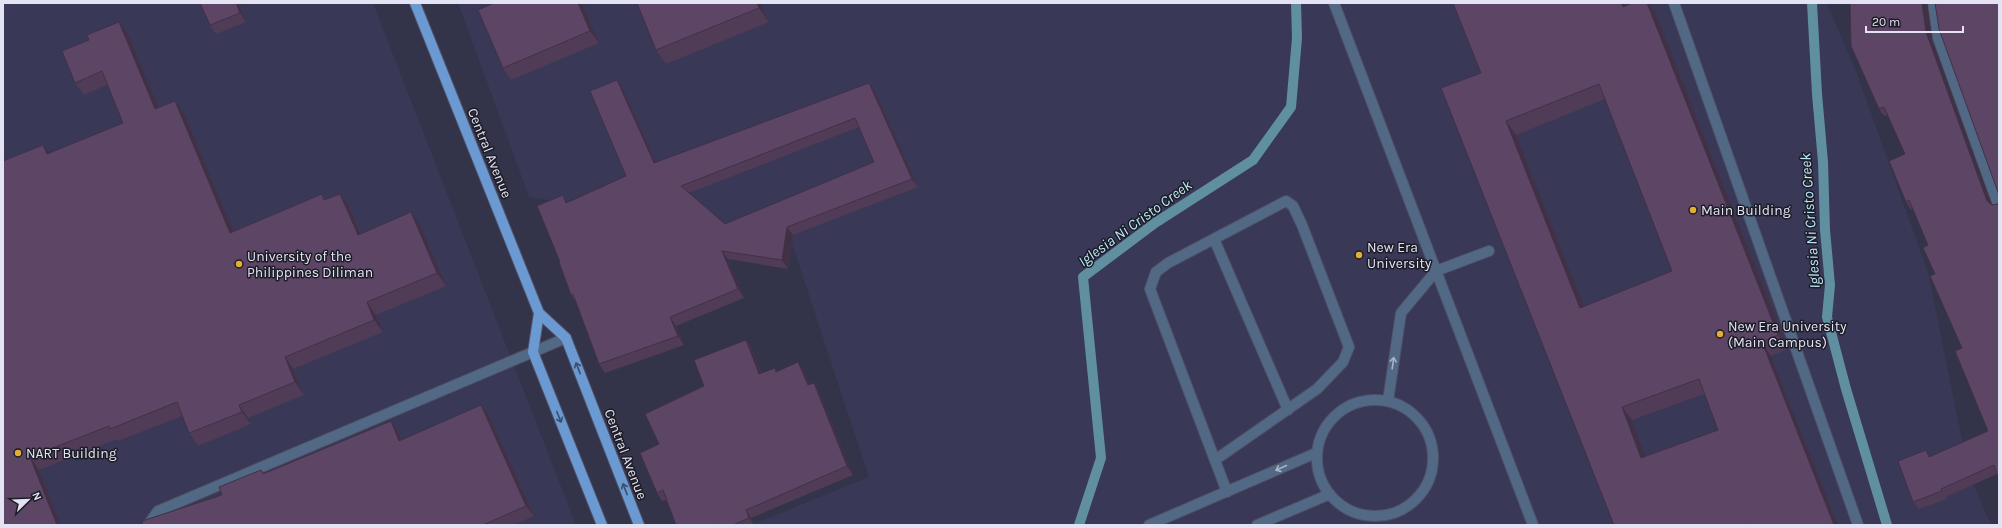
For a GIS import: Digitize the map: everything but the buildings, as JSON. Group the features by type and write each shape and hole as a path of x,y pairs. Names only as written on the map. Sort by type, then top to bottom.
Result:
{"main road":[{"name":"Central Avenue","path":"415,3 539,313 566,338 639,525"},
{"path":"539,313 533,352 602,525"}],"street":[{"path":"1334,3 1533,525"},
{"path":"1674,3 1858,525"},
{"path":"1932,3 1938,38 1999,207"},
{"path":"1215,460 1317,389 1343,362 1349,346 1302,225 1293,206 1286,201 1168,263 1156,272 1150,289 1227,492"},
{"path":"1214,239 1288,410"},
{"path":"1388,401 1401,313 1436,271 1490,251"},
{"path":"148,525 158,511 566,338"},
{"path":"1371,400 1388,401 1403,407 1416,417 1426,431 1432,447 1432,463 1429,480 1421,494 1409,505 1394,513 1378,516 1362,515 1346,508 1333,499 1323,485 1318,469 1316,453 1328,422 1340,411 1355,403 1371,400"},
{"path":"1149,525 1316,453"},
{"path":"1257,525 1330,494"}],"shaded area":[{"name":"University of the Philippines Diliman","path":"3,3 373,3 576,525 3,525"},
{"name":"New Era University","path":"458,3 1827,3 1857,74 1928,272 1969,474 1991,525 751,525 869,477 790,238 529,197"}],"waterway":[{"name":"Iglesia Ni Cristo Creek","path":"1079,525 1101,458 1083,277 1155,223 1253,160 1291,107 1297,38 1296,3"},
{"name":"Iglesia Ni Cristo Creek","path":"1812,3 1817,94 1823,162 1825,230 1830,285 1827,317 1846,389 1887,525"}],"place":[{"name":"Main Building","path":"1693,210"},
{"name":"New Era University","path":"1359,255"},
{"name":"University of the Philippines Diliman","path":"239,264"},
{"name":"New Era University (Main Campus)","path":"1720,334"},
{"name":"NART Building","path":"18,453"}]}
